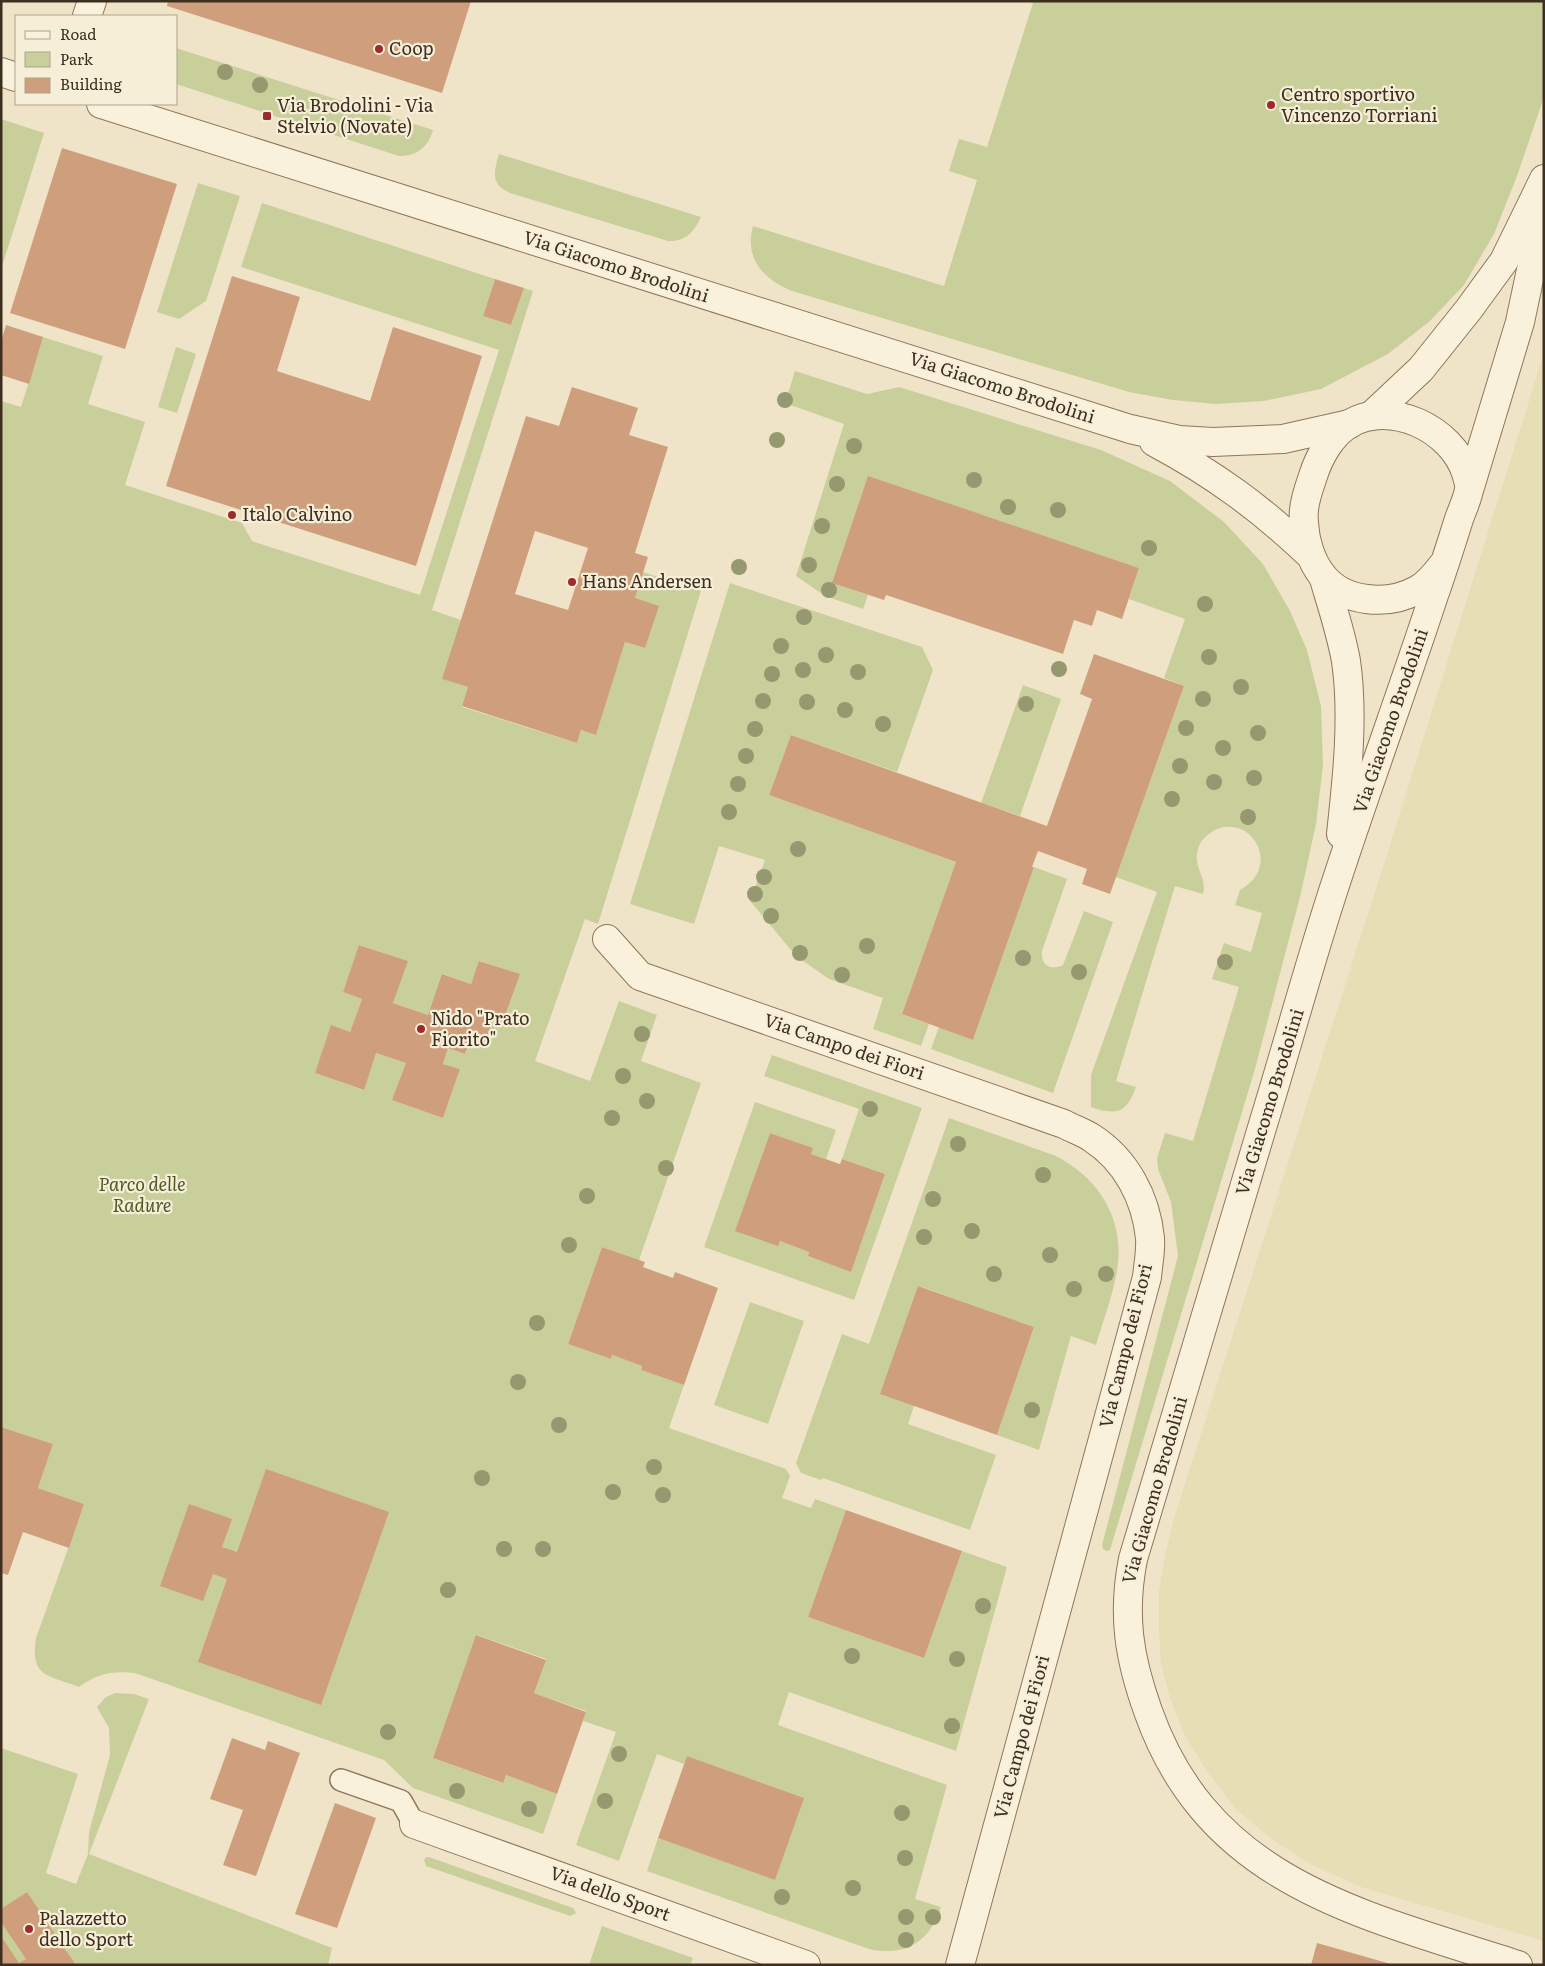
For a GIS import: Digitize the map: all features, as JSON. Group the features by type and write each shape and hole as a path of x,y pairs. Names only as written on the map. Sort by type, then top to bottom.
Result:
{"street":[{"path":"87,15 92,1"},
{"path":"1,72 15,77"},
{"name":"Via Giacomo Brodolini","path":"104,105 1130,429 1179,440 1213,442 1283,439 1360,420"},
{"path":"1544,179 1504,260 1469,309 1421,368 1360,420 1336,435 1316,466 1305,500 1303,521 1310,556 1324,579 1342,591 1359,598 1374,601 1392,599 1418,590 1432,578 1445,562 1520,322 1544,208"},
{"path":"1360,420 1399,416 1415,420 1448,442 1463,463 1470,487"},
{"name":"Via Giacomo Brodolini","path":"1130,429 1180,456 1236,492 1266,514 1310,556"},
{"name":"Via Giacomo Brodolini","path":"1445,562 1337,879 1133,1559 1127,1593 1126,1613 1129,1644 1137,1678 1150,1717 1177,1775 1210,1818 1238,1844 1292,1882 1327,1900 1518,1965"},
{"name":"Via Giacomo Brodolini","path":"1324,579 1346,660 1349,698 1345,796 1337,879"},
{"name":"Via Campo dei Fiori","path":"607,939 640,976 1064,1124 1092,1138 1115,1157 1132,1179 1143,1206 1150,1239 1147,1277 960,1965"},
{"name":"Via dello Sport","path":"414,1824 806,1965"}],"lane":[{"path":"341,1780 401,1801 414,1824"}],"shaded area":[{"path":"1544,353 1544,1941 1361,1887 1310,1864 1270,1838 1236,1809 1208,1773 1185,1736 1170,1698 1161,1663 1159,1591 1174,1518 1384,864"}],"green space":[{"path":"1028,1 1544,1 1544,97 1517,176 1494,234 1464,285 1430,321 1388,354 1321,389 1264,401 1216,404 1173,400 1129,392 792,291 773,281 765,274 759,267 751,249 753,226 944,286 977,180 949,171 959,139 987,147 1033,3"},
{"path":"178,49 433,130 428,142 420,150 416,153 399,156 178,85"},
{"path":"1,119 44,133 1,270"},
{"path":"499,154 701,217 692,231 684,238 668,241 510,193 496,182 495,172"},
{"path":"198,183 240,196 206,301 179,319 157,312"},
{"name":"Parco delle Radure","path":"262,203 495,279 483,316 511,325 524,288 533,291 432,610 461,620 443,679 468,687 462,707 577,743 581,730 596,734 625,642 645,648 635,598 643,572 701,591 598,924 585,919 535,1061 590,1081 619,1001 657,1015 641,1061 701,1083 639,1260 602,1247 568,1344 611,1359 612,1355 642,1366 641,1370 684,1385 669,1428 786,1469 790,1476 782,1498 811,1508 815,1499 846,1510 808,1617 924,1658 962,1551 1007,1567 956,1751 789,1692 778,1725 947,1785 915,1899 941,1907 936,1919 923,1938 905,1948 894,1951 869,1949 647,1871 658,1838 775,1879 803,1798 687,1756 684,1764 657,1754 619,1861 576,1845 616,1732 583,1721 586,1711 534,1693 546,1659 477,1635 433,1758 502,1783 506,1775 557,1794 543,1834 413,1788 384,1760 135,1673 119,1672 105,1674 79,1687 43,1673 36,1660 36,1638 84,1504 38,1488 53,1444 1,1427 1,401 21,407 43,337 103,356 88,404 145,422 125,485 242,523 252,541 420,595 499,350 241,267","holes":["360,945 407,961 393,1003 428,1015 443,974 471,984 480,961 519,974 502,1024 493,1020 484,1045 470,1040 465,1054 448,1048 443,1064 460,1069 443,1118 393,1100 406,1063 376,1053 363,1090 315,1073 350,1032 362,999 343,992"]},
{"path":"176,347 196,354 177,413 158,407"},
{"path":"795,371 867,394 899,387 1101,450 1170,481 1224,522 1263,564 1290,611 1307,650 1321,706 1323,765 1316,824 1300,897 1255,1069 1110,1550 1107,1551 1103,1549 1102,1545 1178,1256 1171,1202 1158,1169 1157,1158 1165,1133 1193,1141 1239,987 1212,979 1224,943 1251,952 1262,913 1235,905 1240,890 1253,880 1259,868 1260,856 1257,845 1250,835 1240,829 1228,827 1215,830 1202,841 1199,846 1197,860 1203,882 1203,894 1175,886 1116,1081 1136,1087 1133,1096 1120,1110 1107,1111 1091,1107 1091,1075 1157,892 1116,877 1184,686 1164,678 1185,619 1129,599 1139,568 868,477 833,583 868,595 863,609 825,596 796,576 844,424 785,403"},
{"path":"730,583 922,647 933,670 897,772 791,735 769,795 956,862 902,1014 929,1024 921,1046 873,1029 883,998 829,979 796,956 750,901 765,860 719,846 694,924 630,904"},
{"path":"1023,685 1061,699 1020,816 981,803"},
{"path":"1034,867 1067,879 1042,951 1043,960 1047,966 1059,967 1063,965 1084,911 1113,922 1053,1093 931,1049 939,1027 973,1040"},
{"path":"772,1055 922,1108 854,1300 704,1247 755,1102 836,1130 826,1159 811,1154 812,1148 770,1133 736,1230 780,1241 809,1252 808,1256 851,1271 885,1174 842,1159 859,1109 764,1076"},
{"path":"949,1118 1056,1156 1071,1165 1084,1175 1104,1200 1116,1229 1118,1246 1118,1263 1114,1283 1096,1345 1071,1336 1039,1450 997,1435 1034,1327 919,1286 914,1406 908,1424 996,1455 970,1530 823,1478 821,1480 801,1473 796,1463 842,1334 869,1344"},
{"path":"750,1302 804,1321 768,1424 714,1405"},
{"path":"115,1693 134,1694 149,1699 89,1854 332,1948 328,1965 1,1965 1,1748 78,1774 46,1873 76,1884 88,1854 89,1832 110,1755 109,1728 97,1707 106,1697"},
{"path":"426,1857 573,1908 576,1913 570,1916 426,1866 424,1860"},
{"path":"602,1926 693,1958 690,1965 589,1965"}],"building":[{"name":"Coop","path":"168,1 471,1 442,93 167,6"},
{"path":"62,148 177,184 125,349 10,313"},
{"path":"232,276 300,297 277,371 370,401 393,327 482,356 416,566 166,486"},
{"path":"495,279 524,288 511,325 483,316"},
{"path":"6,325 43,337 29,384 1,375 1,342"},
{"path":"572,387 638,408 629,435 668,447 635,553 648,557 635,598 659,606 645,648 625,642 596,735 581,730 577,743 462,706 468,687 442,679 526,416 559,426","holes":["535,531 588,548 568,610 515,594"]},
{"path":"868,476 1139,568 1122,619 1097,610 1092,626 1074,620 1063,654 886,595 884,600 832,583"},
{"path":"1094,654 1184,686 1110,894 1082,884 1087,869 1038,851 973,1040 902,1014 956,862 769,795 791,735 1047,826 1092,699 1080,694"},
{"name":"Nido \"Prato Fiorito\"","path":"359,945 408,961 393,1003 428,1015 442,974 471,984 479,961 520,974 502,1024 493,1020 484,1045 470,1040 465,1054 448,1048 443,1064 460,1069 443,1118 392,1100 406,1063 376,1053 364,1090 315,1073 331,1025 350,1032 362,999 343,992"},
{"path":"770,1133 813,1148 811,1154 840,1164 842,1159 885,1174 851,1272 808,1256 809,1252 780,1241 778,1246 735,1231"},
{"path":"602,1247 645,1262 643,1267 673,1278 675,1272 718,1288 684,1385 641,1370 642,1366 612,1355 611,1359 568,1344"},
{"path":"918,1286 1034,1327 997,1435 880,1394"},
{"path":"1,1427 53,1444 38,1488 84,1504 69,1548 23,1532 8,1575 1,1573"},
{"path":"266,1469 389,1512 321,1705 198,1662 227,1579 213,1574 203,1601 160,1586 189,1504 232,1519 222,1547 237,1552"},
{"path":"846,1510 962,1551 924,1658 808,1617"},
{"path":"476,1635 546,1660 534,1693 586,1712 557,1794 506,1775 503,1783 433,1758"},
{"path":"232,1738 265,1750 268,1741 300,1753 256,1876 223,1865 243,1810 210,1799"},
{"path":"687,1756 804,1798 775,1880 658,1838"},
{"path":"335,1803 376,1818 337,1928 295,1914"},
{"name":"Palazzetto dello Sport","path":"27,1892 76,1965 1,1965 1,1936 19,1963 26,1959 1,1922 1,1909"},
{"path":"1317,1943 1391,1964 1391,1965 1311,1965"}],"place":[{"name":"Coop","path":"379,49"},
{"name":"Centro sportivo Vincenzo Torriani","path":"1271,105"},
{"name":"Via Brodolini - Via Stelvio (Novate)","path":"267,116"},
{"name":"Italo Calvino","path":"232,515"},
{"name":"Hans Andersen","path":"572,582"},
{"name":"Nido \"Prato Fiorito\"","path":"421,1029"},
{"name":"Palazzetto dello Sport","path":"29,1929"}]}
